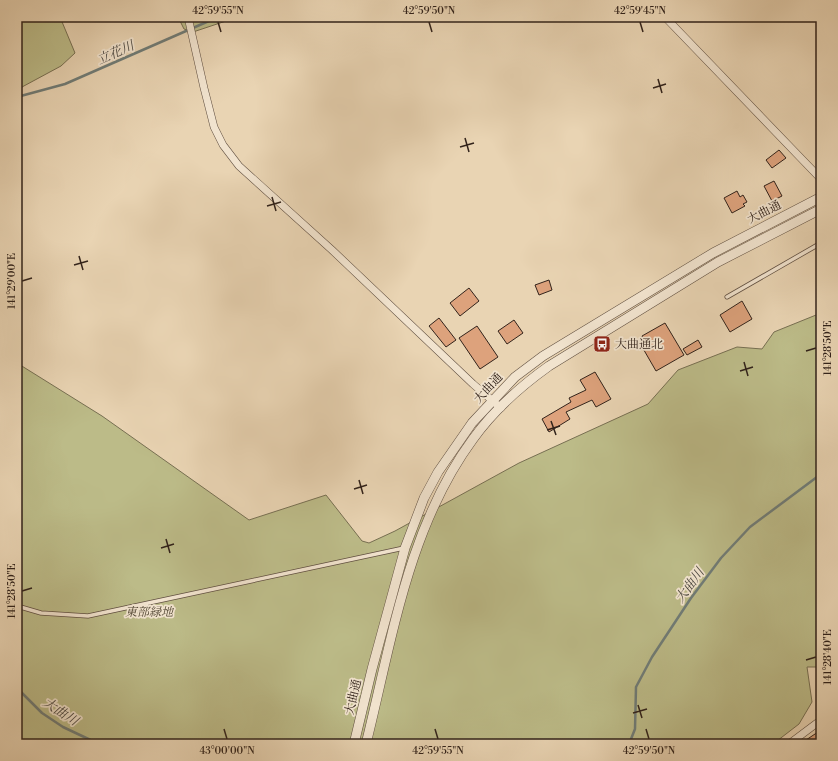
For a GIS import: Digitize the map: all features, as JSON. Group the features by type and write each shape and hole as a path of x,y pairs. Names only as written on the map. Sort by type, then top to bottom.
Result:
{"street":[{"path":"188,17 214,127 223,145 239,166 332,250 501,408"},
{"path":"665,17 718,74 821,177"},
{"name":"大曲通","path":"354,744 372,669 405,548 424,498 438,472 472,423 515,376 543,356 713,253 821,197"},
{"name":"大曲通","path":"366,744 398,608 413,559 448,476 473,438 524,384 604,331 718,262 821,209"},
{"path":"790,744 821,720"}],"lane":[{"path":"727,297 821,243"},
{"path":"17,606 41,613 88,616 405,548"}],"green space":[{"path":"17,17 60,17 75,53 61,66 22,87 17,98"},
{"path":"178,17 238,17 193,32 184,29"},
{"name":"東部緑地","path":"821,313 821,667 807,667 812,702 799,724 773,744 17,744 17,363 102,416 249,520 326,495 362,541 369,543 395,531 519,463 648,404 678,370 737,347 762,349 774,332"}],"building":[{"path":"779,150 786,158 772,168 766,160"},
{"path":"774,181 782,196 772,201 764,186"},
{"path":"737,191 740,197 743,195 747,202 743,204 745,206 732,213 724,198"},
{"path":"549,280 552,290 539,295 535,285"},
{"path":"469,288 479,301 460,316 450,303"},
{"path":"742,301 752,319 730,332 720,315"},
{"path":"439,318 456,340 446,347 429,326"},
{"path":"514,320 523,333 507,344 498,331"},
{"path":"665,323 684,355 656,371 641,345 646,343 642,336"},
{"path":"477,326 498,357 480,369 459,338"},
{"path":"698,340 702,347 687,355 683,349"},
{"path":"595,372 611,399 596,407 592,400 566,412 570,419 549,432 542,419 571,402 569,398 586,390 580,380"},
{"path":"821,730 821,744 800,744"}],"waterway":[{"name":"立花川","path":"17,97 65,84 218,17"},
{"name":"大曲川","path":"629,744 635,729 636,687 652,657 691,598 721,558 750,527 821,474"},
{"name":"大曲川","path":"17,688 42,713 63,727 99,744"}],"place":[{"name":"大曲通北","path":"602,344"}]}
